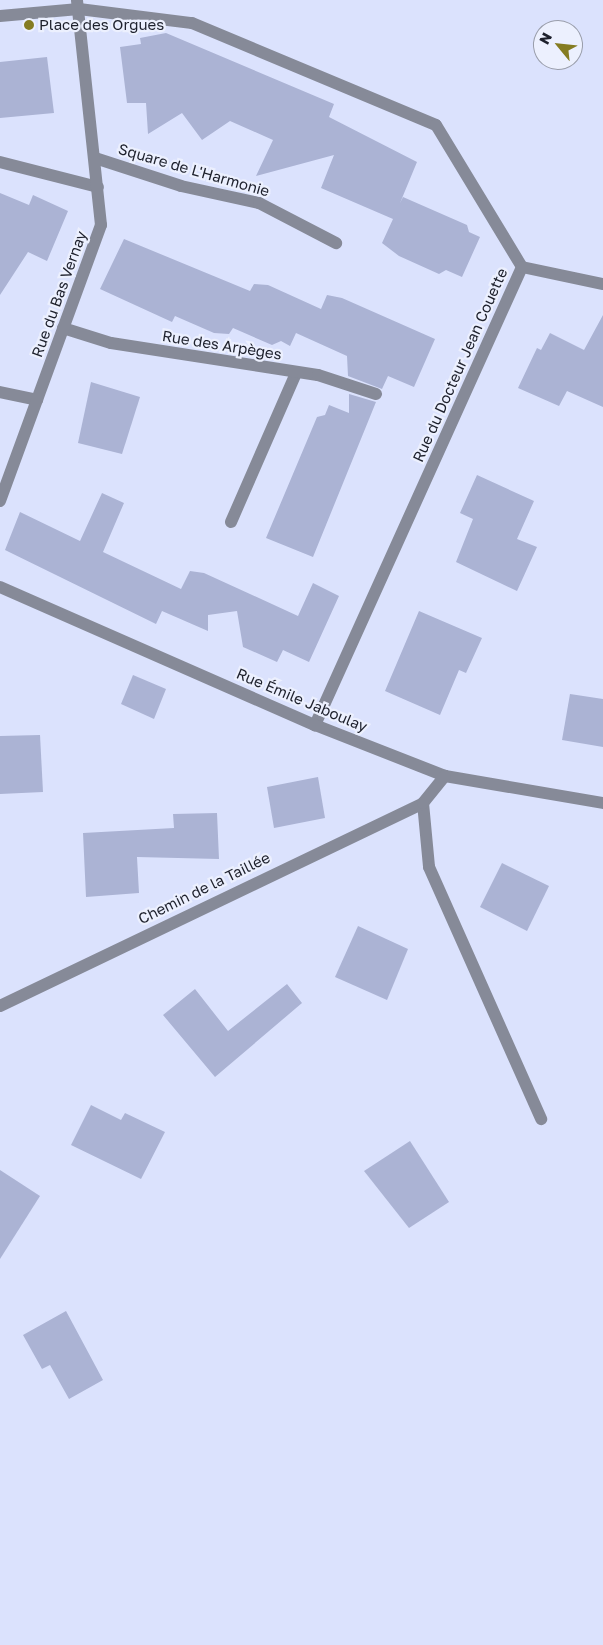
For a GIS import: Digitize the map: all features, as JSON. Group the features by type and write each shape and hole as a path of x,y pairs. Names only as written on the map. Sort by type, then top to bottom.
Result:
{"street":[{"path":"0,16 78,4"},
{"name":"Rue du Bas Vernay","path":"0,501 101,225 96,158 78,4"},
{"name":"Rue du Docteur Jean Couette","path":"78,4 192,23 436,125 522,267 315,725"},
{"name":"Square de L'Harmonie","path":"96,158 181,186 259,203 336,243"},
{"path":"0,162 98,187"},
{"path":"522,267 603,284"},
{"name":"Rue des Arpèges","path":"63,328 111,343 296,373 376,394"},
{"path":"231,522 296,373"},
{"path":"0,392 37,400"},
{"name":"Rue Émile Jaboulay","path":"0,587 315,725 446,776 603,803"},
{"name":"Chemin de la Taillée","path":"0,1006 423,803 446,776"},
{"path":"423,803 429,868 541,1119"}],"building":[{"path":"166,33 334,104 329,117 417,162 400,203 403,197 467,225 469,232 480,237 462,277 446,270 439,274 399,256 382,243 393,219 321,188 334,155 256,176 273,140 230,121 202,140 182,113 148,134 146,103 127,103 120,47 141,44 140,38"},
{"path":"47,57 54,113 0,118 0,62"},
{"path":"0,193 29,205 33,195 68,211 47,261 28,252 0,295"},
{"path":"124,239 250,291 254,284 268,285 321,309 327,295 342,298 435,339 414,387 388,376 382,389 348,376 347,356 296,333 290,346 281,341 272,345 233,328 229,334 214,333 175,316 172,322 100,289"},
{"path":"603,315 603,407 567,391 559,406 518,388 537,348 541,350 550,333 584,350"},
{"path":"91,382 140,397 122,454 78,443"},
{"path":"349,394 376,402 313,557 266,538 317,417 325,415 329,405 349,413"},
{"path":"477,475 534,501 517,539 537,547 517,591 456,562 473,519 460,513"},
{"path":"102,493 124,503 103,552 181,589 190,571 204,573 298,616 313,583 339,596 309,662 283,650 277,662 243,647 237,611 208,615 208,631 162,611 156,624 5,550 20,512 80,541"},
{"path":"419,611 482,638 466,673 459,670 440,715 385,691"},
{"path":"133,675 166,689 154,719 121,704"},
{"path":"570,694 603,699 603,747 562,740"},
{"path":"40,735 43,792 0,794 0,736"},
{"path":"318,777 325,818 274,828 267,787"},
{"path":"217,813 219,859 137,857 139,893 86,897 83,833 174,828 173,814"},
{"path":"502,863 549,886 527,931 480,907"},
{"path":"358,926 408,949 387,1000 335,977"},
{"path":"287,984 302,1003 215,1077 163,1015 195,989 228,1031"},
{"path":"91,1105 121,1120 125,1113 165,1132 141,1179 71,1145"},
{"path":"410,1141 449,1202 409,1228 364,1171"},
{"path":"0,1170 40,1196 0,1259"},
{"path":"66,1311 103,1380 69,1399 50,1365 42,1369 23,1335"}],"place":[{"name":"Place des Orgues","path":"29,25"}]}
